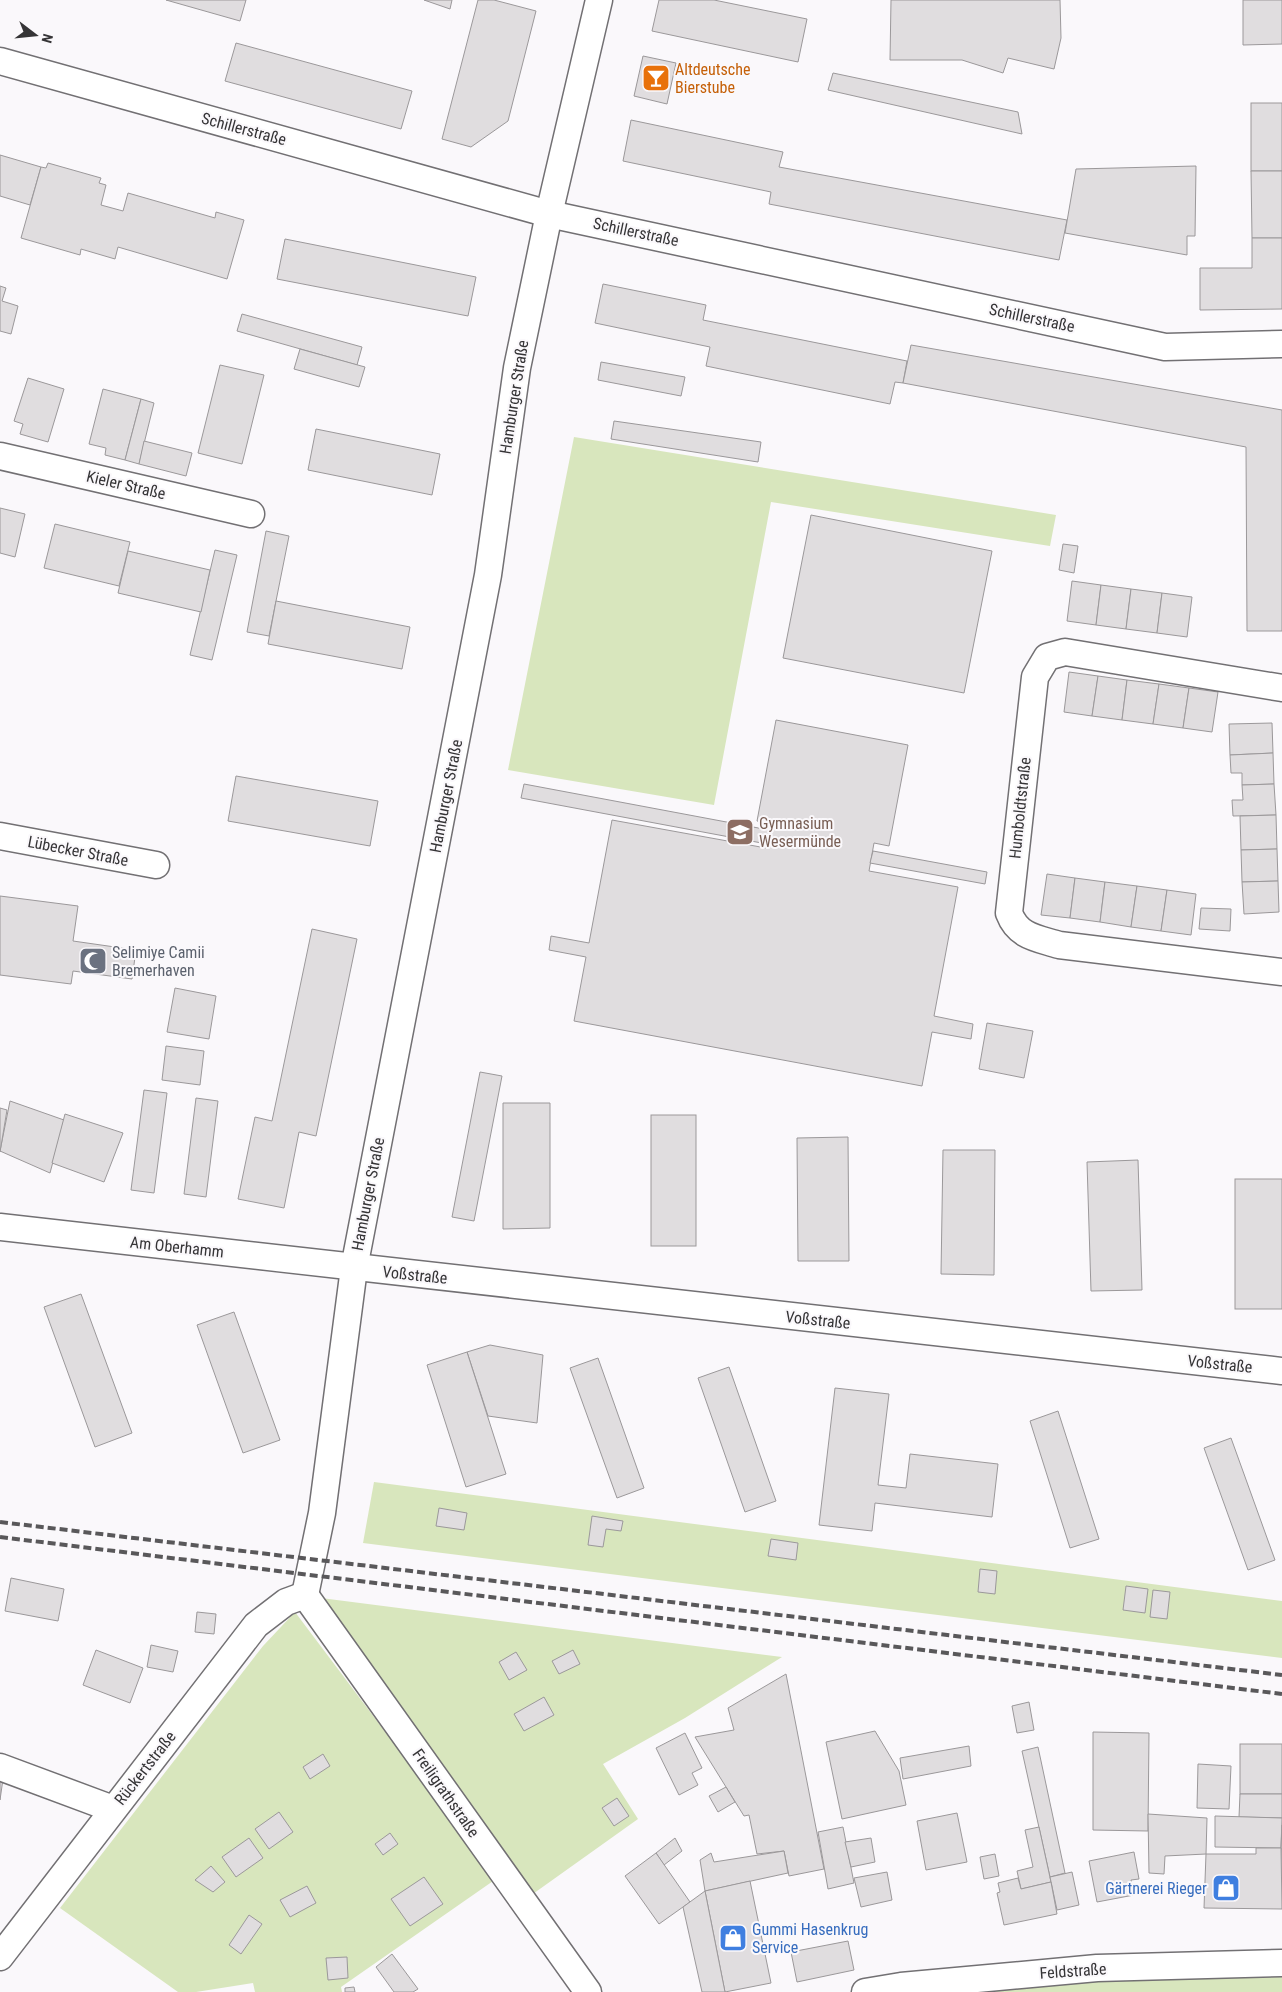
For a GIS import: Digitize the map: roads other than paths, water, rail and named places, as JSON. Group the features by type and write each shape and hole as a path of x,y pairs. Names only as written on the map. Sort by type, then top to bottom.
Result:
{"street":[{"name":"Hamburger Straße","path":"311,1604 354,1268 481,612 518,368 549,214 599,0"},
{"name":"Schillerstraße","path":"0,62 549,214 1165,347 1282,344"},
{"name":"Kieler Straße","path":"0,456 251,514"},
{"name":"Humboldtstraße","path":"1282,688 1065,652 1047,657 1035,677 1009,913 1013,926 1025,934 1059,945 1282,972"},
{"name":"Lübecker Straße","path":"0,836 156,866"},
{"name":"Am Oberhamm","path":"0,1227 354,1268"},
{"name":"Voßstraße","path":"354,1268 1282,1371"},
{"name":"Rückertstraße","path":"0,1958 256,1625 286,1602 311,1604"},
{"name":"Freiligrathstraße","path":"311,1604 588,1992"},
{"path":"0,1767 113,1809"},
{"name":"Feldstraße","path":"865,1992 901,1986 1097,1968 1282,1963"}],"railway":[{"path":"0,1522 1282,1675"},
{"path":"0,1537 1282,1694"}],"place":[{"name":"Altdeutsche Bierstube","path":"656,78"},
{"name":"Gymnasium Wesermünde","path":"740,832"},
{"name":"Selimiye Camii Bremerhaven","path":"93,961"},
{"name":"Gärtnerei Rieger","path":"1226,1888"},
{"name":"Gummi Hasenkrug Service","path":"733,1938"}]}
